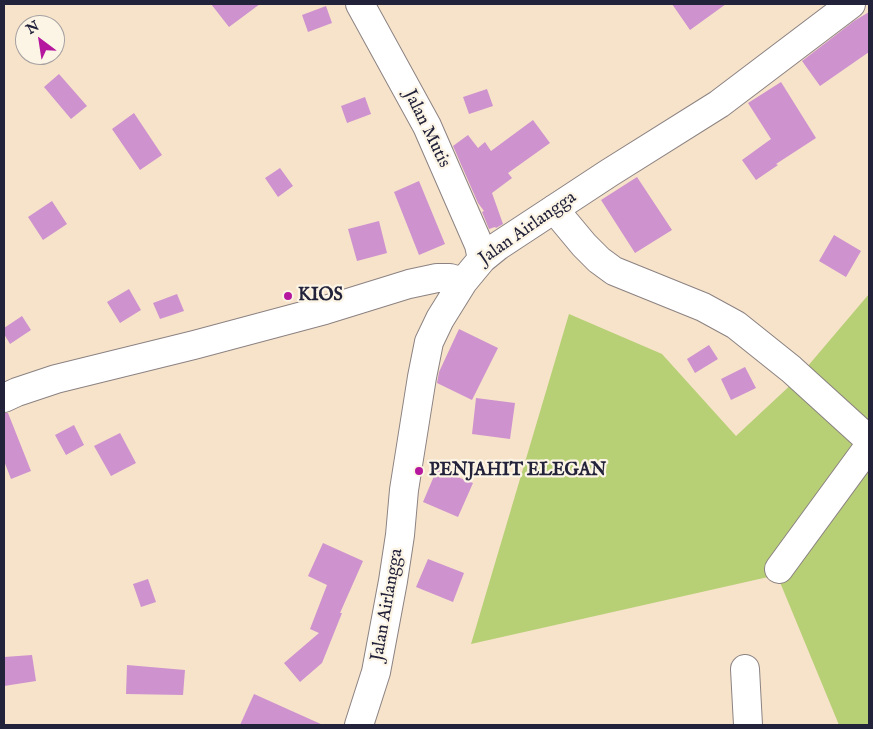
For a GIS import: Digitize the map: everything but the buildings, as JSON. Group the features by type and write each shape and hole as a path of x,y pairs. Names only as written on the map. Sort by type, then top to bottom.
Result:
{"street":[{"name":"Jalan Mutis","path":"360,4 427,126 479,245 482,260"},
{"name":"Jalan Airlangga","path":"358,725 376,672 393,582 404,490 429,342 440,319 463,282 482,260 498,246 719,104 851,4"},
{"path":"554,209 599,260 614,271 703,307 736,325 791,369 869,440"},
{"path":"4,398 56,379 213,340 409,284 437,278 450,278 463,282"},
{"path":"780,569 869,446"},
{"path":"745,669 748,725"}],"green space":[{"path":"869,294 869,725 839,725 777,575 471,644 569,314 662,354 736,436 796,380"}],"place":[{"name":"KIOS","path":"288,296"},
{"name":"PENJAHIT ELEGAN","path":"419,471"}]}
